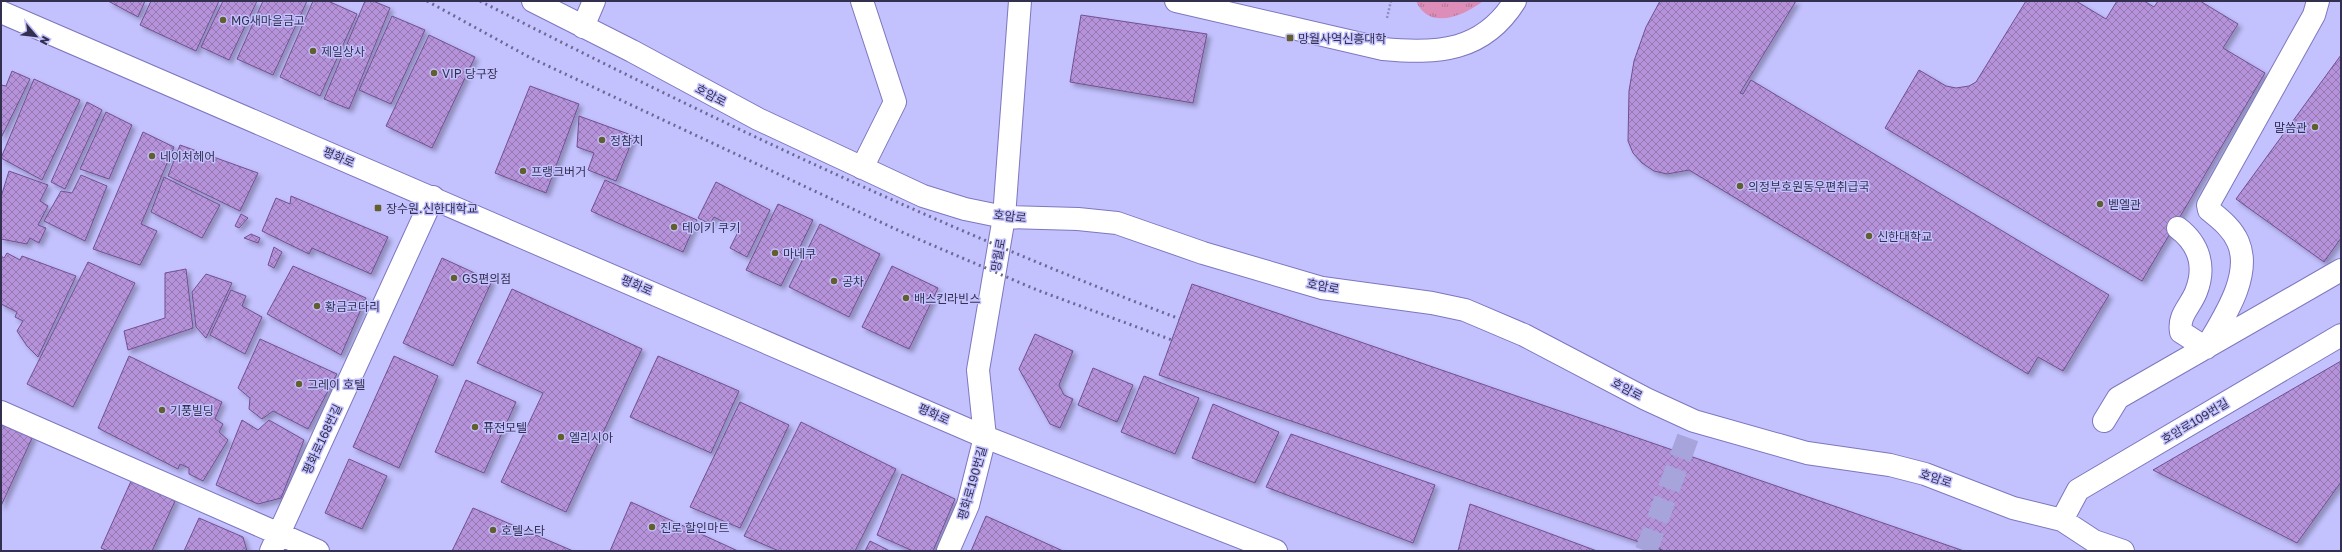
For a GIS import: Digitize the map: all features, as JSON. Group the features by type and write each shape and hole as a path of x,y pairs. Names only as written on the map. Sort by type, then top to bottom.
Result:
{"street":[{"name":"호암로","path":"532,1 758,119 923,196 964,209 1004,217 1078,219 1117,223 1203,253 1322,288 1432,303 1465,310 1524,335 1646,399 1691,429 1806,453 1890,465 1925,474 2013,508 2062,520 2094,541 2123,551"},
{"path":"583,27 594,1"},
{"path":"862,1 894,102 862,168"},
{"name":"망월로","path":"985,437 978,370 1004,217 1020,1"},
{"path":"1176,1 1376,48 1414,52 1448,50 1484,36 1509,11 1515,1"},
{"path":"2206,348 2231,305 2236,290 2241,262 2238,243 2226,224 2209,210 2208,205 2314,15 2318,1"},
{"name":"평화로","path":"1,12 433,197 985,437 1276,551"},
{"name":"평화로168번길","path":"275,542 433,197"},
{"path":"2178,228 2193,243 2197,250 2201,269 2196,293 2180,324 2181,332 2206,348"},
{"path":"2104,421 2118,398 2341,270"},
{"name":"호암로109번길","path":"2062,520 2078,490 2341,335"},
{"path":"1,412 275,542 318,551"},
{"name":"평화로190번길","path":"948,551 968,505 985,437"}],"path":[{"path":"1386,18 1391,1"}],"green space":[{"path":"1416,1 1483,1 1457,16 1438,18 1429,16 1422,10"}],"building":[{"path":"108,1 145,1 138,17"},
{"path":"151,1 219,1 196,51 140,25"},
{"path":"223,1 257,1 229,60 201,47"},
{"path":"263,1 307,1 273,75 237,59"},
{"path":"313,1 328,1 357,14 320,96 280,77"},
{"path":"365,1 373,1 390,8 349,109 324,99"},
{"path":"1660,1 1796,1 1740,93 1743,94 1751,80 2109,295 2063,371 2038,357 2028,374 1689,170 1667,174 1654,171 1642,163 1633,153 1628,141 1629,91 1634,61 1646,27"},
{"name":"벧엘관","path":"2026,1 2076,1 2106,19 2117,1 2144,1 2154,7 2158,1 2200,1 2238,24 2223,48 2265,73 2142,281 1885,128 1919,70 1946,86 1956,88 1969,86 1976,82"},
{"path":"1081,15 1207,34 1193,103 1070,82"},
{"path":"392,16 425,30 391,104 359,90"},
{"path":"429,35 475,57 432,148 386,126"},
{"name":"말씀관","path":"2341,55 2341,238 2324,262 2236,199"},
{"path":"12,71 30,79 1,138 1,85 6,86"},
{"path":"34,79 80,100 42,180 1,158"},
{"path":"530,86 579,104 546,193 495,173"},
{"path":"87,102 102,110 65,189 51,182"},
{"path":"106,112 132,125 109,179 80,169"},
{"path":"579,116 634,136 616,181 588,170 594,153 577,147"},
{"path":"143,132 174,147 141,224 157,231 140,265 93,249"},
{"path":"180,145 258,173 240,211 168,176"},
{"path":"9,171 48,185 40,201 48,206 38,225 46,228 39,243 30,238 27,244 1,239 1,197"},
{"path":"81,175 107,186 85,241 44,221 61,191 72,193"},
{"path":"164,177 220,205 202,238 151,212"},
{"path":"605,180 697,220 683,252 591,211"},
{"path":"716,182 770,210 747,257 730,248 739,230 714,217 710,224 698,218"},
{"path":"291,196 388,237 371,274 312,248 309,254 262,231 276,198 290,204"},
{"path":"778,204 813,220 781,286 746,270"},
{"path":"241,214 248,218 239,228 235,226"},
{"path":"820,224 880,254 849,317 789,287"},
{"path":"251,234 260,238 258,243 244,238"},
{"path":"274,247 282,252 274,268 268,265"},
{"path":"7,253 20,260 22,256 76,276 38,357 27,346 17,331 23,321 15,317 17,312 1,304 1,256 4,258"},
{"path":"442,258 492,281 453,366 403,343"},
{"path":"88,262 135,283 73,407 27,384"},
{"name":"황금코다리","path":"293,266 366,298 341,355 267,314"},
{"path":"892,266 938,288 909,349 862,327"},
{"path":"186,269 193,328 128,350 124,331 165,318 165,273"},
{"path":"206,274 232,283 206,338 196,327 192,292"},
{"path":"1192,284 1964,551 1665,551 1159,375"},
{"name":"엘리시아","path":"512,289 642,349 566,512 501,482 543,393 477,363"},
{"path":"231,290 246,296 242,306 262,317 245,354 210,335"},
{"path":"1035,334 1073,351 1059,385 1064,395 1073,399 1060,428 1050,424 1019,369"},
{"path":"260,339 337,374 308,429 273,411 262,419 249,409 250,398 238,388"},
{"name":"기풍빌딩","path":"129,356 222,402 215,419 223,424 219,432 228,440 203,481 189,474 189,468 180,464 178,469 98,428"},
{"path":"394,356 438,376 399,468 353,447"},
{"path":"658,356 739,391 711,453 630,417"},
{"path":"2341,361 2341,482 2297,543 2153,470"},
{"path":"1093,368 1133,385 1117,422 1078,405"},
{"path":"1144,376 1199,398 1175,454 1121,432"},
{"name":"퓨전모텔","path":"466,380 516,402 484,473 435,452"},
{"path":"740,402 789,425 740,528 690,507"},
{"path":"1213,404 1279,432 1255,483 1192,458"},
{"path":"242,420 258,430 269,420 304,440 281,498 258,504 216,485"},
{"path":"1,422 33,436 1,506"},
{"path":"801,422 896,469 855,551 779,551 744,536"},
{"path":"1291,434 1435,485 1413,543 1266,487"},
{"path":"349,459 387,476 362,529 325,513"},
{"path":"902,474 955,499 933,551 913,551 877,535"},
{"path":"132,479 176,499 152,551 108,551 101,548"},
{"name":"진로 할인마트","path":"631,502 738,551 610,551"},
{"path":"1470,504 1597,551 1458,551"},
{"name":"호텔스타","path":"473,508 573,551 452,551"},
{"path":"986,516 1063,551 971,551"},
{"path":"199,518 243,537 247,551 184,551"},
{"path":"870,541 890,551 865,551"}],"tunnel":[{"path":"1646,551 1688,437"}],"railway":[{"path":"427,1 529,57 904,233 1037,290 1172,340"},
{"path":"480,1 566,45 826,170 1002,247 1090,284 1180,319"}],"place":[{"name":"MG새마을금고","path":"223,20"},
{"name":"망월사역신흥대학","path":"1290,38"},
{"name":"제일상사","path":"313,51"},
{"name":"VIP 당구장","path":"434,73"},
{"name":"말씀관","path":"2315,127"},
{"name":"정참치","path":"602,140"},
{"name":"네이처헤어","path":"152,156"},
{"name":"프랭크버거","path":"523,171"},
{"name":"의정부호원동우편취급국","path":"1740,186"},
{"name":"벧엘관","path":"2100,204"},
{"name":"장수원.신한대학교","path":"378,208"},
{"name":"테이키 쿠키","path":"674,227"},
{"name":"신한대학교","path":"1869,236"},
{"name":"마네쿠","path":"775,253"},
{"name":"GS편의점","path":"454,278"},
{"name":"공차","path":"834,281"},
{"name":"배스킨라빈스","path":"906,298"},
{"name":"황금코다리","path":"317,306"},
{"name":"그레이 호텔","path":"299,384"},
{"name":"기풍빌딩","path":"162,410"},
{"name":"퓨전모텔","path":"475,427"},
{"name":"엘리시아","path":"561,437"},
{"name":"진로 할인마트","path":"652,527"},
{"name":"호텔스타","path":"493,530"}]}
